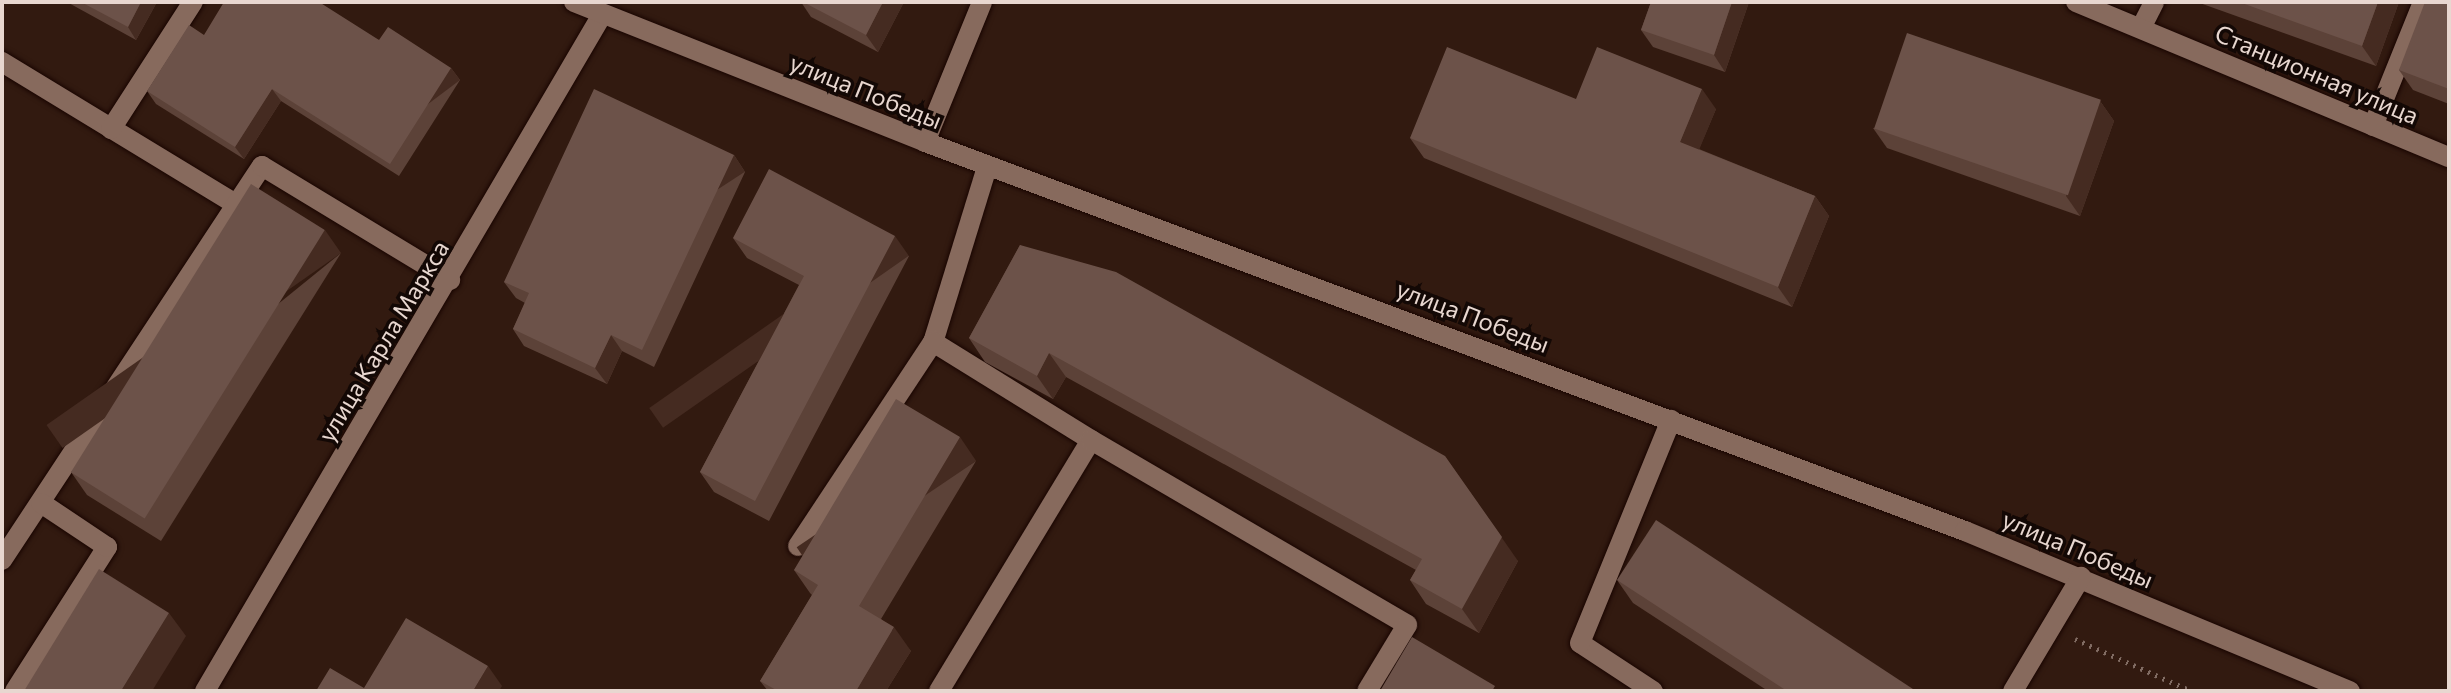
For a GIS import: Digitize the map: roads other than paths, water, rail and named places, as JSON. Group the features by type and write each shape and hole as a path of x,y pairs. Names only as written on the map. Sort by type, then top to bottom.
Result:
{"street":[{"path":"111,129 193,2"},
{"name":"улица Победы","path":"574,2 987,167 1671,420 2081,577 2350,691"},
{"path":"925,142 982,2"},
{"name":"Станционная улица","path":"2076,2 2449,157"},
{"path":"2141,28 2154,2"},
{"path":"2373,126 2423,2"},
{"name":"улица Карла Маркса","path":"205,691 450,280 602,15"},
{"path":"2,62 237,205"},
{"path":"2,560 262,166 450,280"},
{"path":"798,546 933,342 987,167"},
{"path":"933,342 1091,440 1407,625 1367,691"},
{"path":"1653,691 1580,643 1671,420"},
{"path":"939,691 1091,440"},
{"path":"15,691 107,547 41,503"},
{"path":"2013,691 2081,577"}]}
